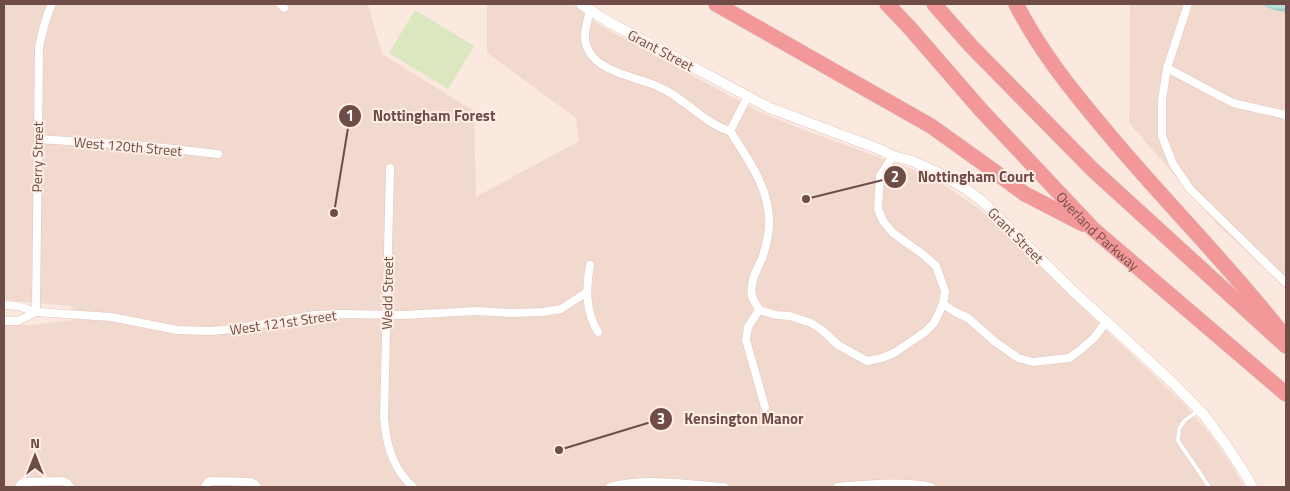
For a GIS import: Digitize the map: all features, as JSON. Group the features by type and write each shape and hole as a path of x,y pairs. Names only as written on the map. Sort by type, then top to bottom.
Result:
{"highway":[{"path":"716,4 931,126 1024,194 1093,229"},
{"name":"Overland Parkway","path":"887,4 981,110 1093,229 1286,394"},
{"path":"934,4 971,46 1092,169 1286,346"},
{"path":"1016,4 1037,41 1062,78 1119,148 1260,304 1286,339"}],"street":[{"name":"Perry Street","path":"36,312 39,48 42,28 52,4"},
{"name":"Grant Street","path":"581,4 607,21 770,108 893,156 926,166 966,189 982,201 1071,289 1173,383 1199,410 1227,446 1252,487"},
{"path":"1188,4 1167,68 1162,100 1162,136 1173,164 1190,189 1286,283"},
{"path":"590,10 584,38 589,52 599,62 611,70 661,87 711,124 730,131 752,166 766,198 769,226 767,244 752,282 752,295 758,310"},
{"path":"1167,68 1233,103 1286,115"},
{"path":"730,131 748,96"},
{"name":"West 120th Street","path":"38,139 146,146 218,154"},
{"path":"758,310 776,315 790,316 811,323 822,330 838,345 867,361 894,353 925,332 934,323 943,304 945,291 936,266 893,233 883,221 878,209 880,176 893,156"},
{"name":"Wedd Street","path":"390,168 384,418 385,434 390,451 400,474 409,486"},
{"path":"590,265 587,292 588,309 592,323 598,332"},
{"name":"West 121st Street","path":"4,305 18,306 36,312 95,315 125,319 177,330 210,331 234,329 314,315 476,311 542,312 560,309 587,292"},
{"path":"943,304 968,318 994,341 1018,358 1033,362 1069,358 1094,338 1106,322"},
{"path":"758,310 748,328 746,340 765,408"},
{"name":"West 121st Street","path":"4,321 18,321 36,312"},
{"path":"19,487 24,482 58,481 67,483 70,487"},
{"path":"205,487 208,482 212,481 251,482 257,487"},
{"path":"610,487 639,482 724,487"},
{"path":"838,487 905,484 931,487"}],"lane":[{"path":"1199,410 1184,421 1179,429 1178,440 1209,487"}],"shaded area":[{"path":"4,4 368,4 382,54 474,111 476,197 579,141 576,118 487,53 487,4 572,4 601,26 758,111 922,173 940,182 978,208 1185,405 1210,434 1230,462 1244,487 4,487 4,325 31,325 72,320 71,306 4,300"},
{"path":"1130,4 1286,4 1286,288 1217,224 1129,123"}],"green space":[{"path":"415,10 474,46 448,89 389,53"}],"water":[{"path":"1262,4 1286,4 1286,12 1273,9"}],"place":[{"name":"Nottingham Court","path":"806,199"},
{"name":"Nottingham Forest","path":"334,213"},
{"name":"Kensington Manor","path":"559,450"}]}
